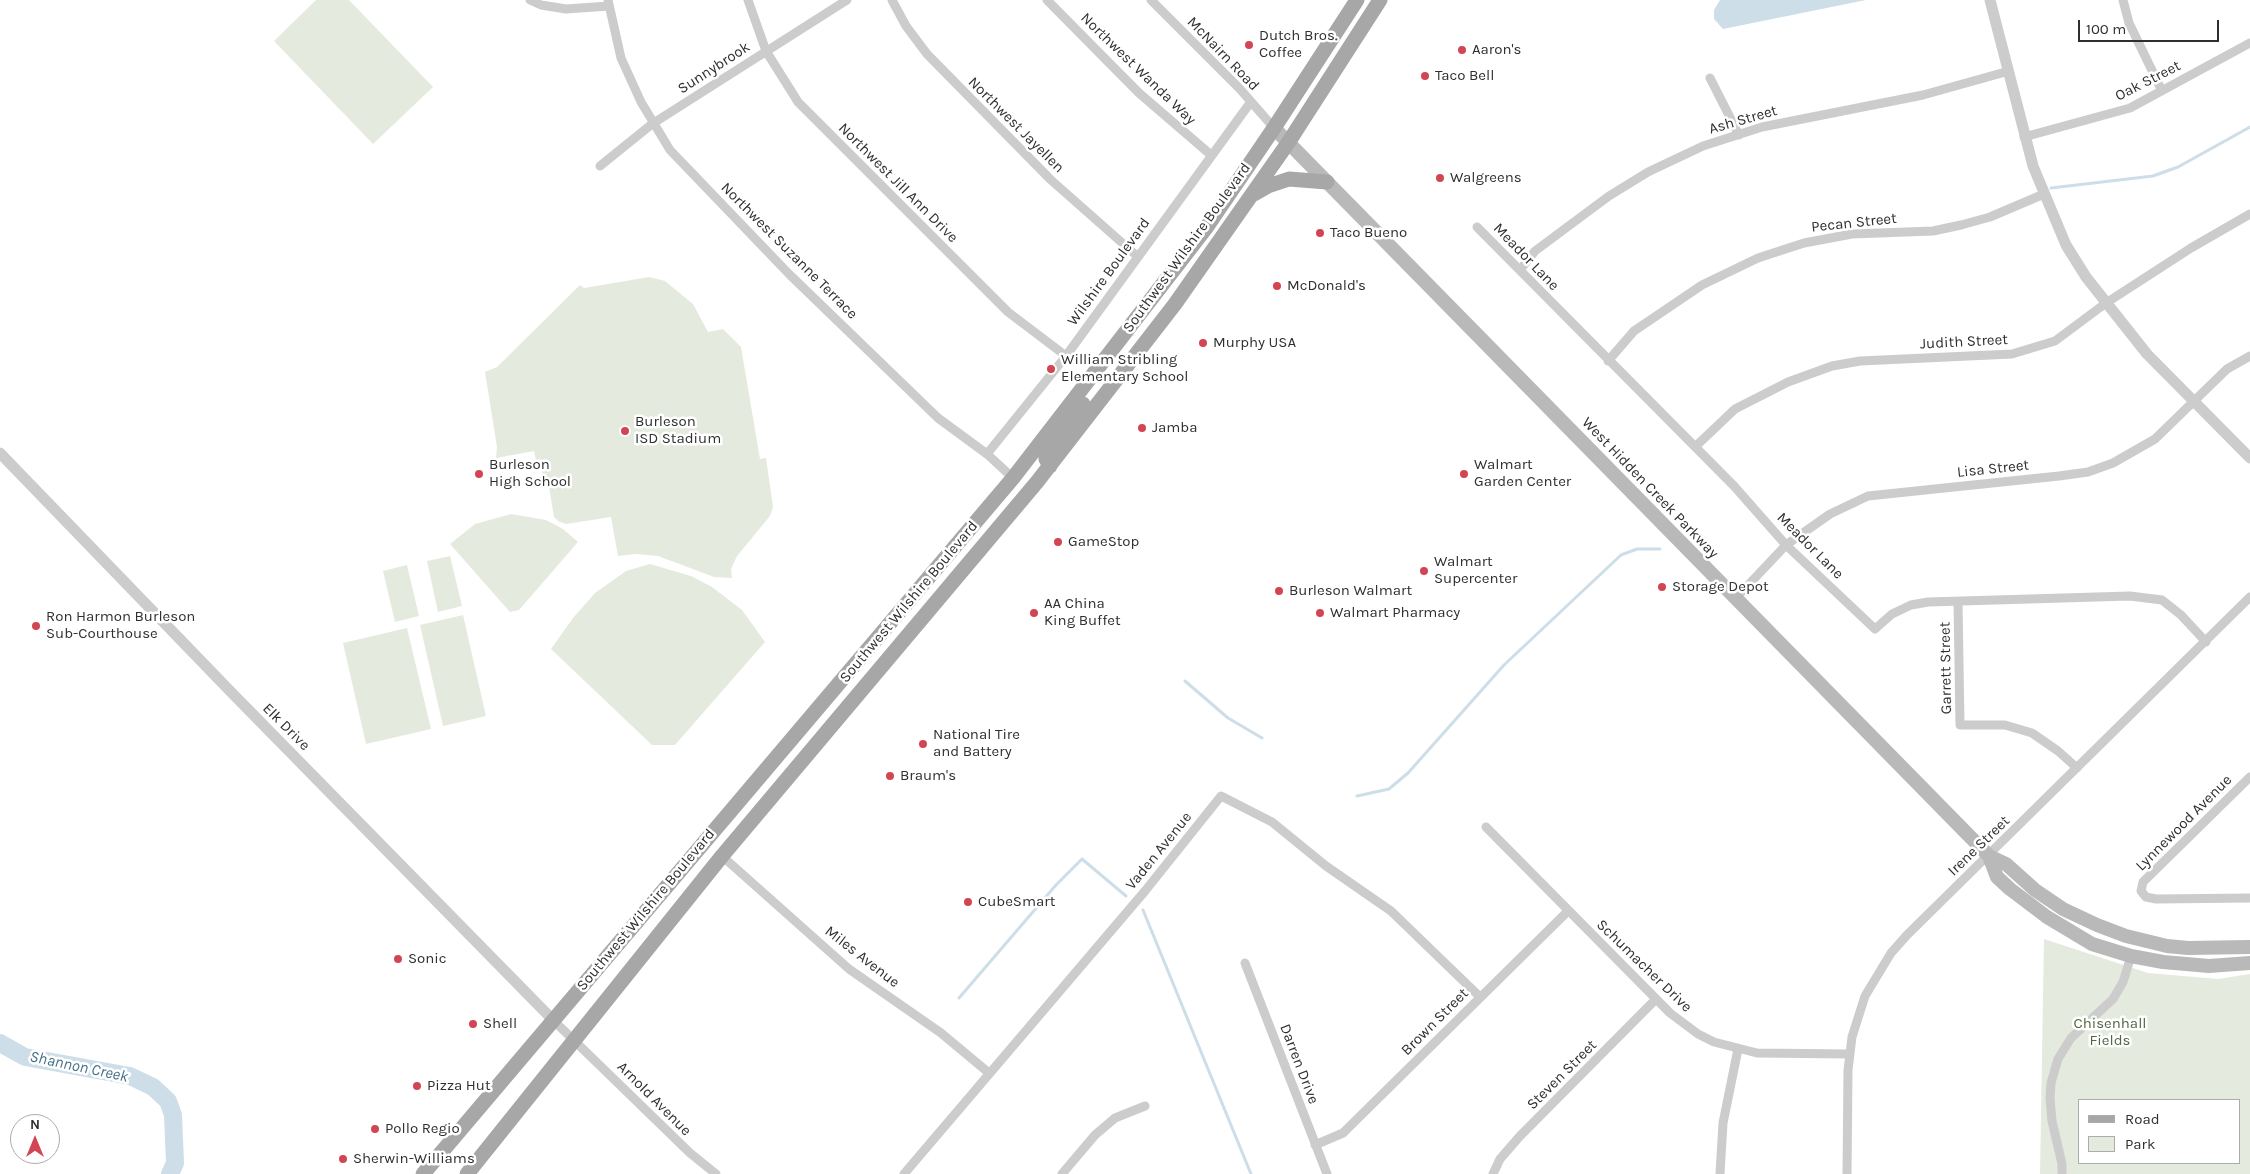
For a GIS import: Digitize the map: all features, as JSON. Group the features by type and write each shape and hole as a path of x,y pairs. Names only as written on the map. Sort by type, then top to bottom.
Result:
{"main road":[{"name":"Southwest Wilshire Boulevard","path":"423,1174 1013,478 1206,228 1357,0"},
{"name":"Southwest Wilshire Boulevard","path":"466,1174 722,856 1050,466 1175,304 1288,143 1380,0"},
{"name":"West Hidden Creek Parkway","path":"1274,128 1989,856 2006,864 2035,890 2063,909 2126,936 2167,946 2188,948 2250,946"},
{"path":"1251,196 1268,186 1289,180 1327,182"},
{"path":"1050,466 1046,459 1047,451 1082,406 1085,385"},
{"path":"902,611 918,624"},
{"name":"West Hidden Creek Parkway","path":"1989,856 1997,877 2010,890 2047,917 2092,944 2131,956 2194,965 2250,963"}],"street":[{"path":"530,0 541,5 566,10 609,3"},
{"name":"Northwest Jill Ann Drive","path":"748,0 766,51 798,102 1008,312 1066,356"},
{"name":"Sunnybrook","path":"600,166 652,124 847,0"},
{"name":"Northwest Jayellen","path":"892,0 906,26 927,54 1051,180 1137,256"},
{"name":"Northwest Wanda Way","path":"1047,0 1139,93 1211,156"},
{"name":"McNairn Road","path":"1151,0 1240,89 1250,103 1274,128"},
{"path":"1990,0 2024,137 2044,194 2066,245 2086,277 2147,354 2250,458"},
{"path":"2123,0 2128,23 2162,91"},
{"name":"Northwest Suzanne Terrace","path":"609,3 622,58 652,124 670,150 789,274 938,418 987,454 1013,478"},
{"name":"Oak Street","path":"2024,137 2130,108 2250,43"},
{"name":"Ash Street","path":"1520,270 1535,251 1609,196 1648,172 1703,146 1762,127 1923,95 2008,71"},
{"path":"1710,78 1739,135"},
{"name":"Wilshire Boulevard","path":"987,454 1066,356 1250,103"},
{"name":"Pecan Street","path":"1608,361 1634,331 1702,285 1758,258 1804,243 1852,234 1933,231 1961,225 1990,216 2044,194"},
{"name":"Judith Street","path":"1695,447 1735,410 1788,382 1832,366 1869,361 2012,354 2054,341 2106,303 2191,248 2250,214"},
{"name":"Meador Lane","path":"1477,227 1695,447 1786,545 1875,630 1892,614 1910,605 2130,596 2162,600 2181,615 2206,642"},
{"name":"Lisa Street","path":"1736,598 1786,545 1830,514 1868,496 2088,472 2113,463 2155,439 2227,370 2250,356"},
{"name":"Elk Drive","path":"0,453 237,699 553,1020"},
{"name":"Irene Street","path":"1847,1174 1849,1054 1856,1021 1865,996 1891,953 1907,934 1989,856 2250,597"},
{"name":"Garrett Street","path":"1958,602 1960,725 2004,725 2032,733 2058,751 2077,768"},
{"name":"Lynnewood Avenue","path":"2250,777 2143,882 2141,891 2146,897 2156,899 2250,898"},
{"name":"Vaden Avenue","path":"904,1174 1145,891 1221,796 1272,822 1334,872 1406,922 1480,997"},
{"name":"Schumacher Drive","path":"1486,827 1656,999 1680,1022 1698,1034 1738,1050 1757,1053 1849,1054"},
{"name":"Miles Avenue","path":"722,856 849,969 941,1033 989,1073"},
{"name":"Brown Street","path":"1315,1145 1343,1133 1568,910"},
{"path":"2062,1174 2062,1164 2052,1121 2050,1099 2051,1083 2058,1059 2071,1038 2113,999 2123,982 2131,956"},
{"name":"Darren Drive","path":"1245,963 1327,1174"},
{"name":"Steven Street","path":"1493,1174 1500,1159 1520,1136 1656,999"},
{"name":"Arnold Avenue","path":"553,1020 690,1153 716,1174"},
{"path":"1720,1174 1723,1123 1738,1050"},
{"path":"1062,1174 1095,1135 1115,1118 1145,1106"}],"green space":[{"path":"316,0 349,0 433,87 373,144 274,41"},
{"name":"Burleson ISD Stadium","path":"649,277 665,281 693,304 708,332 723,329 741,347 760,459 766,458 773,507 770,516 737,556 731,569 732,578 714,577 658,556 635,554 618,556 611,517 566,524 554,517 549,487 544,487 540,459 536,460 534,451 496,458 497,447 485,372 497,367 580,285 584,288"},
{"path":"511,514 546,520 563,529 578,542 519,610 510,612 450,544 475,524"},
{"path":"450,556 462,606 438,612 427,561"},
{"path":"650,564 691,576 712,587 742,610 765,642 675,745 652,745 551,649 573,618 595,593 626,571"},
{"path":"407,565 419,616 395,622 383,571"},
{"path":"463,615 486,716 443,726 420,625"},
{"path":"407,628 431,729 366,744 343,643"},
{"name":"Chisenhall Fields","path":"2044,939 2148,973 2218,979 2250,974 2250,1174 2040,1174"}],"shaded area":[{"path":"1720,0 1866,0 1723,29 1714,19 1714,10"}],"waterway":[{"path":"2051,188 2153,176 2178,167 2250,127"},
{"path":"1357,796 1389,789 1408,773 1504,665 1621,555 1637,549 1660,549"},
{"path":"1185,681 1228,718 1262,738"},
{"path":"959,998 1056,885 1082,859 1126,896"},
{"path":"1143,910 1251,1174"},
{"name":"Shannon Creek","path":"0,1043 25,1057 130,1076 153,1087 168,1101 173,1115 175,1163 170,1174"}],"place":[{"name":"Dutch Bros. Coffee","path":"1249,45"},
{"name":"Aaron's","path":"1462,50"},
{"name":"Taco Bell","path":"1425,76"},
{"name":"Walgreens","path":"1440,178"},
{"name":"Taco Bueno","path":"1320,233"},
{"name":"McDonald's","path":"1277,286"},
{"name":"Murphy USA","path":"1203,343"},
{"name":"William Stribling Elementary School","path":"1051,369"},
{"name":"Jamba","path":"1142,428"},
{"name":"Burleson ISD Stadium","path":"625,431"},
{"name":"Burleson High School","path":"479,474"},
{"name":"Walmart Garden Center","path":"1464,474"},
{"name":"GameStop","path":"1058,542"},
{"name":"Walmart Supercenter","path":"1424,571"},
{"name":"Storage Depot","path":"1662,587"},
{"name":"Burleson Walmart","path":"1279,591"},
{"name":"AA China King Buffet","path":"1034,613"},
{"name":"Walmart Pharmacy","path":"1320,613"},
{"name":"Ron Harmon Burleson Sub-Courthouse","path":"36,626"},
{"name":"National Tire and Battery","path":"923,744"},
{"name":"Braum's","path":"890,776"},
{"name":"CubeSmart","path":"968,902"},
{"name":"Sonic","path":"398,959"},
{"name":"Shell","path":"473,1024"},
{"name":"Pizza Hut","path":"417,1086"},
{"name":"Pollo Regio","path":"375,1129"},
{"name":"Sherwin-Williams","path":"343,1159"}]}
